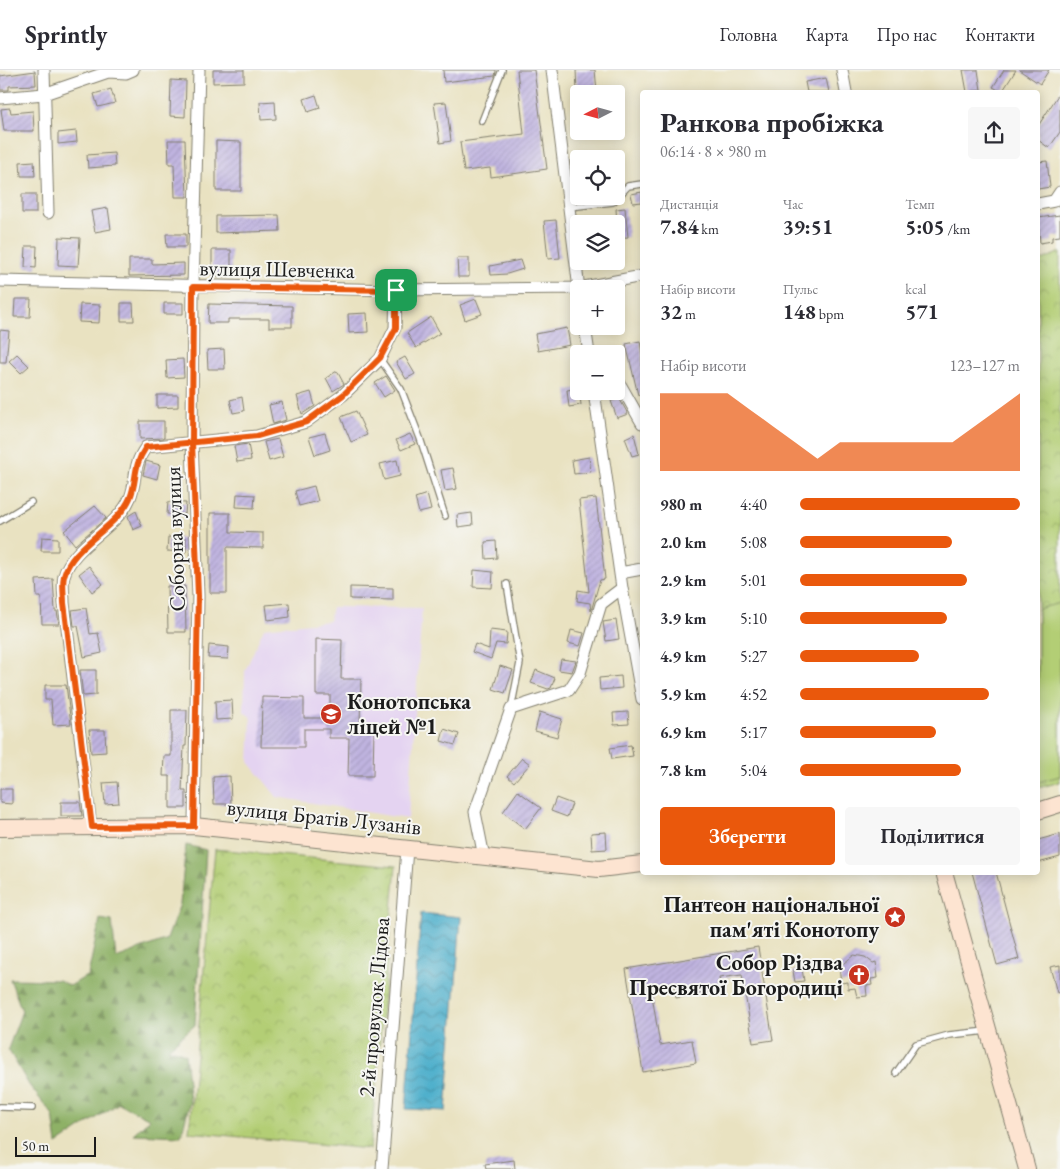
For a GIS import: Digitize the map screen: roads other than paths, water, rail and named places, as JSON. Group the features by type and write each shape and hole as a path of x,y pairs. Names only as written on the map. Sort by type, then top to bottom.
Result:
{"main road":[{"path":"1040,810 1060,804"},
{"name":"вулиця Братів Лузанів","path":"0,828 194,826 599,869 640,864"},
{"path":"945,875 1027,1169"}],"street":[{"path":"44,70 48,213"},
{"path":"0,98 44,94 108,72 126,73 133,70"},
{"name":"Соборна вулиця","path":"194,826 198,596 192,442 193,287 199,70"},
{"path":"552,70 578,280"},
{"path":"842,70 846,90"},
{"path":"1040,204 1054,201 1060,192"},
{"name":"вулиця Шевченка","path":"621,280 640,276"},
{"name":"вулиця Шевченка","path":"0,281 193,287 396,290 570,288"},
{"path":"92,827 64,603 64,576 75,557 115,520 130,498 138,460 146,447 257,436 306,422 343,395 380,358 396,328 396,290"},
{"path":"625,393 640,419"},
{"path":"595,400 622,588 640,688"},
{"path":"620,573 640,569"},
{"path":"484,857 476,812 511,709 570,690 580,673 601,604 622,588"},
{"name":"2-й провулок Лідова","path":"382,1169 407,849"}],"lane":[{"path":"482,121 502,70"},
{"path":"569,207 614,202 628,186 640,184"},
{"path":"380,358 401,389 420,438 445,516"},
{"path":"0,521 31,502"},
{"path":"507,584 520,663 511,709"},
{"path":"896,1073 916,1044 949,1035 988,1030"},
{"path":"0,1107 32,1108"}],"water":[{"path":"421,913 461,917 446,1111 406,1109"}],"place":[{"name":"Конотопська ліцей №1","path":"331,714"},
{"name":"Пантеон національної пам'яті Конотопу","path":"895,917"},
{"name":"Собор Різдва Пресвятої Богородиці","path":"859,975"}]}
